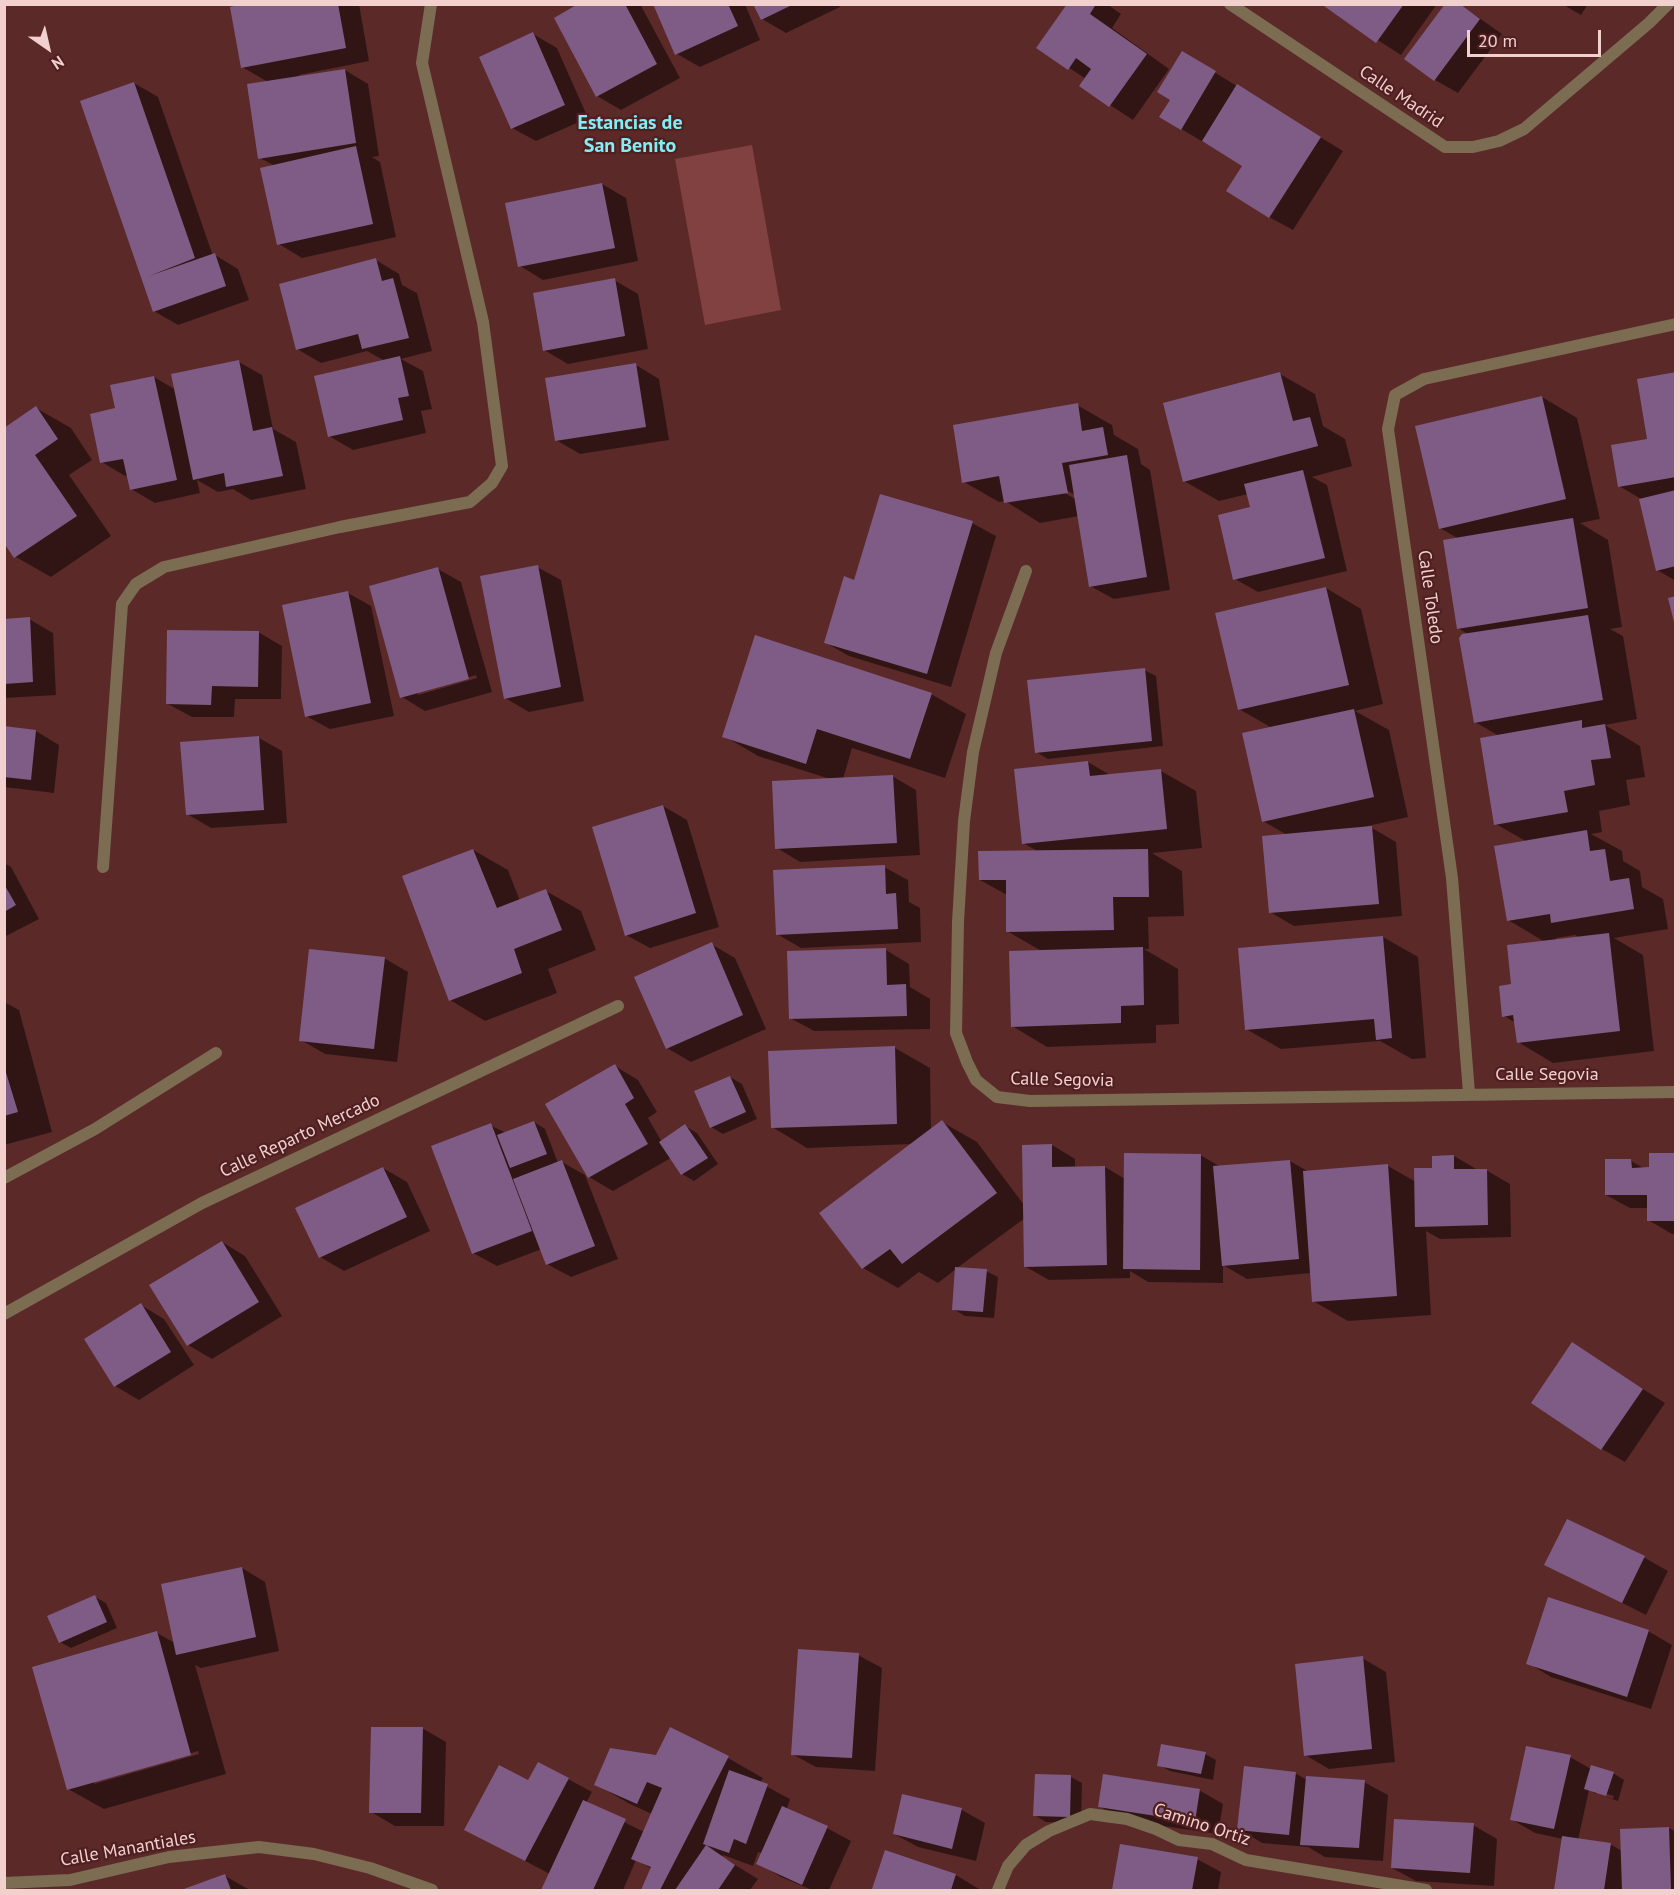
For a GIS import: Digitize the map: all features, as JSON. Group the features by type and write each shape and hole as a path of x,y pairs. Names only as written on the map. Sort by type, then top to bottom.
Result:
{"street":[{"path":"103,867 122,604 136,584 164,567 340,527 470,502 492,483 502,466 483,322 422,63 431,4"},
{"name":"Calle Madrid","path":"1230,4 1445,147 1473,147 1499,141 1524,129 1649,23 1668,4"},
{"name":"Calle Toledo","path":"1469,1094 1452,879 1388,429 1395,395 1424,379 1676,324"},
{"name":"Calle Segovia","path":"1026,571 996,653 973,752 964,820 958,922 956,1033 976,1080 998,1097 1030,1101 1676,1092"},
{"name":"Calle Reparto Mercado","path":"4,1314 202,1203 618,1006"},
{"path":"4,1178 95,1129 216,1053"},
{"name":"Camino Ortiz","path":"998,1890 1008,1866 1026,1845 1049,1831 1090,1814 1128,1820 1156,1829 1179,1840 1212,1844 1246,1860 1426,1890"},
{"name":"Calle Manantiales","path":"4,1883 70,1880 169,1857 259,1847 314,1854 370,1868 432,1890"}],"shaded area":[{"path":"752,145 781,310 705,325 675,159"}],"building":[{"path":"242,4 338,4 346,48 241,68 230,7"},
{"path":"578,4 625,4 657,64 596,97 554,18"},
{"path":"653,4 728,4 738,26 675,55"},
{"path":"753,4 794,4 761,20"},
{"path":"1067,4 1096,4 1090,14 1147,54 1109,107 1079,86 1091,69 1076,58 1068,70 1036,48"},
{"path":"1325,4 1404,4 1376,43 1324,6"},
{"path":"1445,4 1460,4 1480,19 1434,81 1404,59"},
{"path":"533,32 565,105 511,129 479,57"},
{"path":"1182,51 1216,71 1181,130 1159,117 1170,100 1157,92"},
{"path":"345,69 356,143 258,159 247,84"},
{"path":"134,82 195,258 149,276 215,253 226,286 153,312 80,101"},
{"path":"1237,84 1321,137 1269,218 1226,191 1242,166 1202,141"},
{"path":"356,146 373,224 277,245 260,168"},
{"path":"602,183 615,248 518,267 505,203"},
{"path":"376,258 382,281 393,278 409,338 362,349 358,334 296,350 279,284"},
{"path":"615,278 625,336 543,351 533,293"},
{"path":"400,356 409,396 398,398 403,420 328,437 314,376"},
{"path":"239,360 253,431 272,427 283,476 226,487 224,473 193,480 171,374"},
{"path":"636,363 646,427 555,441 545,378"},
{"path":"1280,372 1293,421 1310,417 1318,446 1183,482 1163,403"},
{"path":"1676,372 1676,477 1618,487 1611,445 1647,439 1637,379"},
{"path":"154,376 177,480 130,490 123,459 100,463 90,414 115,408 110,385"},
{"path":"1542,396 1566,499 1439,529 1415,426"},
{"path":"1078,403 1082,431 1103,427 1108,455 1062,463 1068,493 1004,503 999,476 962,483 953,425"},
{"path":"36,406 58,439 35,455 77,516 14,558 4,543 4,428"},
{"path":"1127,455 1147,577 1089,587 1069,465"},
{"path":"1303,470 1325,558 1233,580 1218,515 1250,507 1244,484"},
{"path":"1676,490 1676,566 1656,571 1639,499"},
{"path":"880,494 973,521 927,674 824,643 844,576 854,580"},
{"path":"1573,518 1588,608 1457,629 1443,540"},
{"path":"538,565 561,687 504,699 480,576"},
{"path":"438,567 469,679 400,698 369,586"},
{"path":"1326,587 1349,685 1238,710 1215,613"},
{"path":"348,591 371,703 305,717 282,605"},
{"path":"1676,596 1676,626 1675,626 1668,598"},
{"path":"1588,615 1603,700 1474,723 1459,638 1462,634"},
{"path":"30,617 33,682 4,684 4,619"},
{"path":"167,630 259,631 258,687 212,686 211,705 166,704"},
{"path":"755,635 932,693 910,759 817,729 806,764 722,737"},
{"path":"1145,668 1152,741 1035,753 1027,680"},
{"path":"1354,709 1374,797 1262,822 1242,733"},
{"path":"1582,720 1582,728 1605,724 1611,758 1591,760 1595,785 1564,791 1568,812 1494,825 1480,738"},
{"path":"4,726 36,730 31,780 4,777"},
{"path":"259,736 264,810 186,815 180,742"},
{"path":"1088,761 1090,776 1161,769 1167,829 1022,844 1014,769"},
{"path":"893,775 897,843 775,849 772,781"},
{"path":"663,805 696,913 625,936 592,827"},
{"path":"1372,826 1379,904 1269,913 1262,836"},
{"path":"1587,830 1590,851 1605,849 1610,881 1629,878 1634,909 1551,923 1550,914 1507,921 1494,846"},
{"path":"473,849 497,908 546,889 562,930 514,949 522,973 449,1001 402,876"},
{"path":"1148,849 1149,897 1113,897 1114,930 1006,932 1006,880 979,880 978,851"},
{"path":"885,865 886,894 896,893 898,929 776,935 773,870"},
{"path":"4,884 16,905 4,912"},
{"path":"1609,933 1620,1031 1517,1043 1513,1015 1502,1017 1499,986 1511,984 1507,945"},
{"path":"1383,936 1392,1038 1376,1040 1374,1019 1245,1030 1238,948"},
{"path":"712,942 743,1015 666,1049 634,977"},
{"path":"1143,947 1144,1005 1121,1006 1121,1023 1011,1027 1009,951"},
{"path":"886,948 887,985 906,984 907,1016 789,1019 787,951"},
{"path":"309,949 385,957 374,1049 299,1041"},
{"path":"895,1046 897,1124 771,1128 768,1051"},
{"path":"615,1064 634,1098 625,1104 648,1144 588,1178 545,1104"},
{"path":"4,1066 18,1112 4,1116"},
{"path":"730,1076 746,1112 710,1128 694,1091"},
{"path":"942,1120 997,1193 902,1264 890,1249 862,1269 819,1213"},
{"path":"534,1121 547,1154 510,1168 497,1135"},
{"path":"491,1123 532,1231 472,1254 431,1146"},
{"path":"685,1124 708,1158 681,1175 659,1142"},
{"path":"1052,1144 1052,1167 1105,1166 1107,1265 1024,1267 1022,1145"},
{"path":"1124,1153 1201,1154 1200,1270 1123,1269"},
{"path":"1649,1153 1676,1153 1676,1221 1647,1221 1647,1195 1605,1195 1605,1159 1631,1159 1632,1168 1649,1167"},
{"path":"1454,1155 1454,1169 1487,1169 1488,1225 1415,1227 1414,1168 1432,1168 1432,1156"},
{"path":"562,1160 595,1246 546,1265 513,1179"},
{"path":"1290,1160 1299,1259 1222,1266 1213,1166"},
{"path":"1388,1164 1397,1296 1312,1302 1303,1171"},
{"path":"383,1167 407,1217 319,1258 295,1208"},
{"path":"222,1241 259,1302 187,1346 149,1285"},
{"path":"955,1267 987,1269 983,1312 952,1310"},
{"path":"141,1303 171,1352 114,1387 84,1339"},
{"path":"1572,1342 1643,1389 1601,1450 1531,1403"},
{"path":"1567,1519 1645,1556 1622,1603 1544,1565"},
{"path":"242,1567 256,1637 176,1655 161,1584"},
{"path":"95,1595 107,1622 59,1643 47,1616"},
{"path":"1548,1597 1649,1630 1627,1697 1526,1664"},
{"path":"157,1631 191,1755 67,1790 32,1667"},
{"path":"798,1649 859,1653 852,1758 791,1755"},
{"path":"1363,1656 1372,1749 1304,1756 1295,1664"},
{"path":"371,1727 423,1727 421,1813 369,1813"},
{"path":"670,1727 729,1756 660,1890 641,1890 651,1867 631,1859 662,1788 647,1782 637,1804 594,1785 610,1748 656,1755"},
{"path":"1161,1744 1206,1752 1201,1774 1157,1766"},
{"path":"1526,1746 1571,1755 1554,1829 1510,1820"},
{"path":"538,1762 569,1778 525,1861 464,1830 499,1765 528,1780"},
{"path":"1591,1765 1614,1772 1606,1796 1584,1789"},
{"path":"1244,1766 1296,1772 1289,1835 1237,1830"},
{"path":"729,1770 768,1784 746,1844 734,1839 729,1853 703,1844"},
{"path":"1035,1774 1071,1775 1070,1817 1033,1816"},
{"path":"1103,1774 1200,1789 1195,1822 1098,1807"},
{"path":"1306,1776 1365,1780 1359,1848 1300,1845"},
{"path":"902,1794 962,1808 952,1849 893,1834"},
{"path":"583,1800 626,1819 593,1890 541,1890"},
{"path":"782,1806 828,1826 802,1885 756,1864"},
{"path":"1394,1819 1474,1823 1470,1873 1391,1868"},
{"path":"1669,1827 1671,1890 1622,1890 1620,1829"},
{"path":"1562,1836 1611,1843 1604,1890 1554,1890"},
{"path":"1120,1844 1198,1857 1192,1890 1112,1890"},
{"path":"706,1845 735,1865 718,1890 675,1890"},
{"path":"885,1850 956,1874 951,1890 872,1889"},
{"path":"225,1874 231,1890 181,1890"}],"district":[{"name":"Estancias de San Benito","path":"630,134"}]}
